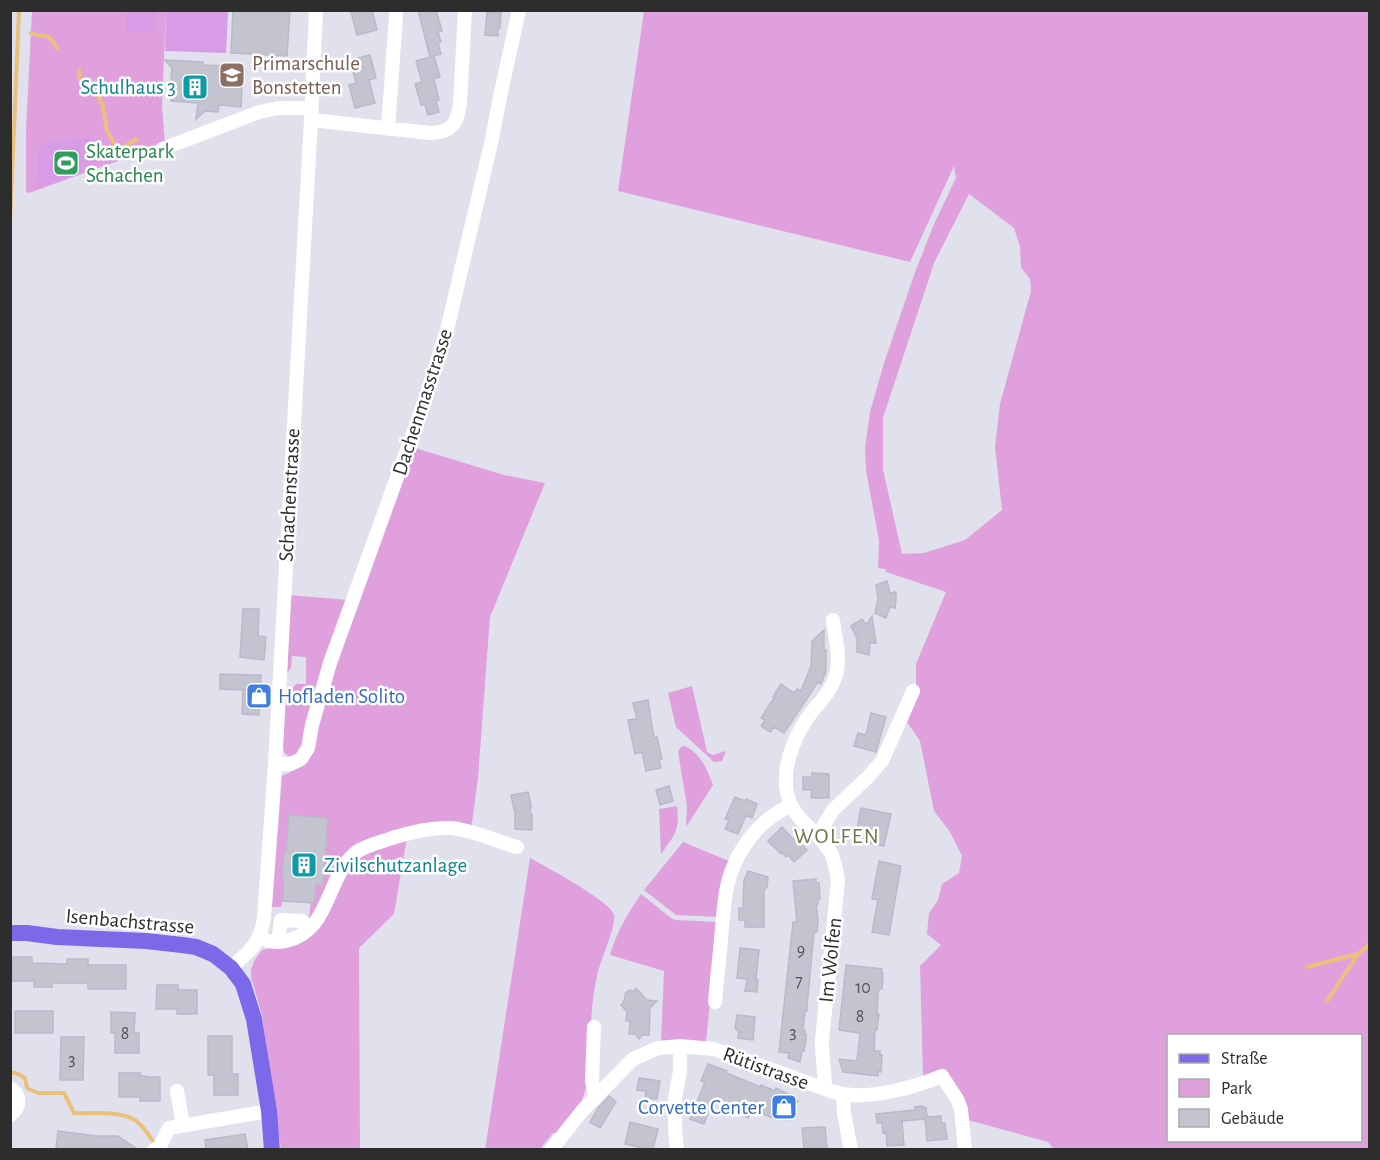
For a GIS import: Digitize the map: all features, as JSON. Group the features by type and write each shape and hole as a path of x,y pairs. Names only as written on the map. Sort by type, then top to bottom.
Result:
{"main road":[{"name":"Isenbachstrasse","path":"10,933 171,943 195,947 213,954 231,968 243,984 251,1007 269,1111 272,1149"}],"street":[{"name":"Schachenstrasse","path":"260,937 264,918 275,764 316,10"},
{"path":"162,149 260,112 279,108 388,129 431,133 451,128 458,118 460,104 465,10"},
{"name":"Dachenmasstrasse","path":"275,764 290,764 301,759 308,748 312,725 330,663 426,397 447,330 492,140 519,10"},
{"path":"388,129 396,15"},
{"path":"715,1002 726,892 734,865 746,844 761,825 772,815 790,806 786,786 787,770 795,740 807,719 827,695 836,674 838,661 833,620"},
{"path":"818,835 833,810 868,777 882,760 913,691"},
{"name":"Im Wolfen","path":"790,806 801,820 818,835 832,855 838,880 822,1041 825,1089"},
{"path":"231,968 260,937 269,942 278,942 293,939 305,933 316,922 344,866 359,851 372,845 414,831 451,828 517,847"},
{"path":"278,942 281,920 302,921"},
{"path":"594,1027 592,1082 596,1097"},
{"path":"677,1149 675,1099 680,1071 680,1046"},
{"name":"Rütistrasse","path":"551,1149 582,1111 633,1059 658,1048 680,1046 714,1049 843,1094 857,1095 904,1089 942,1076 961,1109 965,1149"},
{"path":"10,1088 18,1096 19,1102 14,1113 10,1115"},
{"path":"177,1091 183,1125"},
{"path":"843,1094 844,1114 851,1149"},
{"path":"157,1148 169,1128 269,1111"}],"green space":[{"path":"32,11 166,11 162,105 165,144 29,193 26,192 26,130"},
{"path":"644,11 1369,11 1369,1149 1054,1149 1048,1142 968,1120 939,1073 923,1076 920,966 941,945 927,934 929,913 938,900 942,884 959,873 962,856 950,832 934,811 920,741 907,722 916,701 916,664 946,592 878,568 879,541 866,470 865,447 870,412 884,363 914,275 934,224 956,178 954,166 910,262 618,191","holes":["969,194 1014,228 1020,247 1021,267 1030,279 1031,291 1000,404 995,447 1002,510 965,540 924,553 902,554 883,469 883,418 934,263"]},
{"path":"412,447 504,475 545,483 490,617 478,778 471,830 369,842 317,914 309,918 311,900 284,894 281,907 272,907 282,776 303,766 308,759 330,676"},
{"path":"290,595 349,600 304,746 293,756 288,756 283,747 286,695 296,684 306,684 306,657 292,656 291,668 287,673"},
{"path":"692,686 707,752 713,755 726,751 722,761 714,762 676,727 668,693"},
{"path":"685,746 699,758 713,785 686,827 687,806 678,752 681,747"},
{"path":"677,806 678,821 675,832 661,854 659,809"},
{"path":"407,837 394,914 359,948 360,1149 281,1149 262,1015 251,977 254,961 262,950 290,944 337,886 357,857"},
{"path":"683,842 729,861 719,917 676,915 644,890"},
{"path":"530,858 600,900 614,914 614,919 596,981 588,1074 581,1103 558,1133 553,1133 540,1149 485,1150"},
{"path":"641,894 676,920 718,922 706,1042 661,1043 664,971 610,955 623,923"}],"shaded area":[{"path":"127,11 156,11 155,33 126,31"},
{"path":"166,11 228,11 226,53 165,51"},
{"name":"Skaterpark Schachen","path":"94,137 103,140 104,160 84,167 85,171 37,189 38,150 44,142"}],"building":[{"path":"233,10 290,10 287,56 231,53"},
{"path":"372,10 377,30 357,35 351,12"},
{"path":"418,10 436,10 442,31 438,31 441,54 434,56 440,77 434,79 439,112 428,115 425,105 421,105 415,84 422,82 416,61 430,57"},
{"path":"487,12 501,13 498,36 485,35"},
{"path":"370,55 376,78 369,80 375,103 355,108 349,85 356,83 350,60"},
{"name":"Schulhaus 3","path":"165,60 226,66 225,83 242,84 241,107 219,105 218,112 205,111 196,119 198,103 171,101 171,88 167,84 171,81 172,68"},
{"path":"887,581 890,593 896,592 896,600 895,608 890,607 886,618 875,613 878,599 876,585"},
{"path":"243,609 259,609 258,636 266,637 264,660 240,657"},
{"path":"872,616 876,643 870,643 869,655 857,652 857,638 851,626 862,619 866,625"},
{"path":"824,630 826,671 821,684 818,682 784,733 774,727 770,732 761,726 765,720 761,718 781,684 794,693 797,689 801,691 811,666 812,641"},
{"path":"220,674 261,675 259,715 242,714 243,690 220,689"},
{"path":"648,700 654,738 657,737 662,759 659,760 661,768 646,771 642,752 635,754 628,720 637,719 633,703"},
{"path":"871,713 886,717 876,752 854,746 858,733 866,735"},
{"path":"812,773 829,774 829,798 811,798 812,790 803,790 803,777 812,777"},
{"path":"669,786 673,801 660,805 656,790"},
{"path":"528,792 532,830 515,829 515,810 511,795"},
{"path":"735,797 757,804 752,818 746,815 738,834 725,829 729,820 725,819"},
{"path":"861,808 891,814 884,846 855,840"},
{"name":"Zivilschutzanlage","path":"289,815 328,818 323,885 316,884 314,903 283,901 284,879 282,879"},
{"path":"782,827 807,850 794,862 768,841"},
{"path":"879,861 901,866 889,935 872,932 878,900 872,899"},
{"path":"748,871 768,877 767,887 764,890 764,927 745,927 745,920 739,920 739,908 743,908 744,881"},
{"path":"816,879 816,883 819,883 820,899 816,904 817,932 814,932 807,1011 805,1011 803,1030 805,1030 806,1040 800,1062 788,1058 789,1053 779,1052 793,922 797,922 793,881"},
{"path":"740,948 759,950 757,992 745,991 747,979 737,978"},
{"path":"12,957 32,957 32,963 67,964 67,959 88,959 88,965 126,965 126,989 88,989 88,983 52,983 52,987 34,987 34,981 12,981"},
{"path":"846,965 882,969 882,989 879,989 878,993 877,1014 879,1014 877,1030 875,1030 874,1051 880,1051 882,1055 881,1072 878,1071 878,1076 843,1072 839,1059 857,1061 860,1033 839,1030"},
{"path":"157,985 178,985 178,990 197,990 197,1014 177,1014 177,1009 156,1009"},
{"path":"636,988 647,1000 657,1001 650,1008 649,1035 643,1035 639,1039 635,1034 629,1034 630,1021 626,1021 627,1012 621,1005 625,994"},
{"path":"15,1011 53,1011 53,1033 15,1033"},
{"path":"111,1012 135,1013 134,1033 139,1033 139,1053 115,1053 115,1033 111,1033"},
{"path":"737,1015 755,1017 753,1040 738,1038 739,1032 735,1028"},
{"path":"208,1036 232,1036 232,1074 238,1074 238,1095 214,1095 214,1075 208,1075"},
{"path":"61,1037 84,1037 83,1080 60,1080"},
{"path":"708,1064 761,1087 761,1085 775,1091 776,1088 798,1101 787,1120 777,1115 775,1119 752,1109 748,1118 713,1101 704,1124 690,1119 705,1082 701,1081"},
{"path":"119,1073 140,1073 140,1076 160,1077 160,1101 140,1101 140,1097 119,1097"},
{"path":"639,1078 660,1081 657,1099 645,1098 646,1091 637,1090"},
{"path":"609,1096 616,1102 600,1128 590,1122 598,1108"},
{"path":"915,1107 926,1108 927,1117 941,1116 941,1123 945,1123 947,1139 927,1141 925,1119 902,1121 904,1145 887,1146 886,1132 883,1133 882,1123 877,1123 876,1114 915,1110"},
{"path":"630,1122 658,1129 653,1149 625,1144"},
{"path":"825,1127 827,1149 804,1149 802,1128"},
{"path":"58,1131 96,1136 118,1136 137,1149 56,1149"},
{"path":"245,1134 248,1149 206,1149 205,1140"}],"waterway":[{"path":"10,223 19,10"},
{"path":"31,33 48,37 57,48"},
{"path":"79,70 80,79 87,84 91,92"},
{"path":"98,96 103,106 107,131 118,150 137,139"},
{"path":"1327,1001 1358,954 1370,944"},
{"path":"1307,967 1358,954"},
{"path":"10,1072 25,1078 27,1088 38,1093 64,1093 74,1113 113,1114 135,1120 144,1128 156,1146"}],"place":[{"name":"Primarschule Bonstetten","path":"232,75"},
{"name":"Schulhaus 3","path":"195,87"},
{"name":"Skaterpark Schachen","path":"66,163"},
{"name":"Hofladen Solito","path":"259,696"},
{"name":"Zivilschutzanlage","path":"304,865"},
{"name":"Corvette Center","path":"784,1107"}],"district":[{"name":"WOLFEN","path":"837,835"}]}
